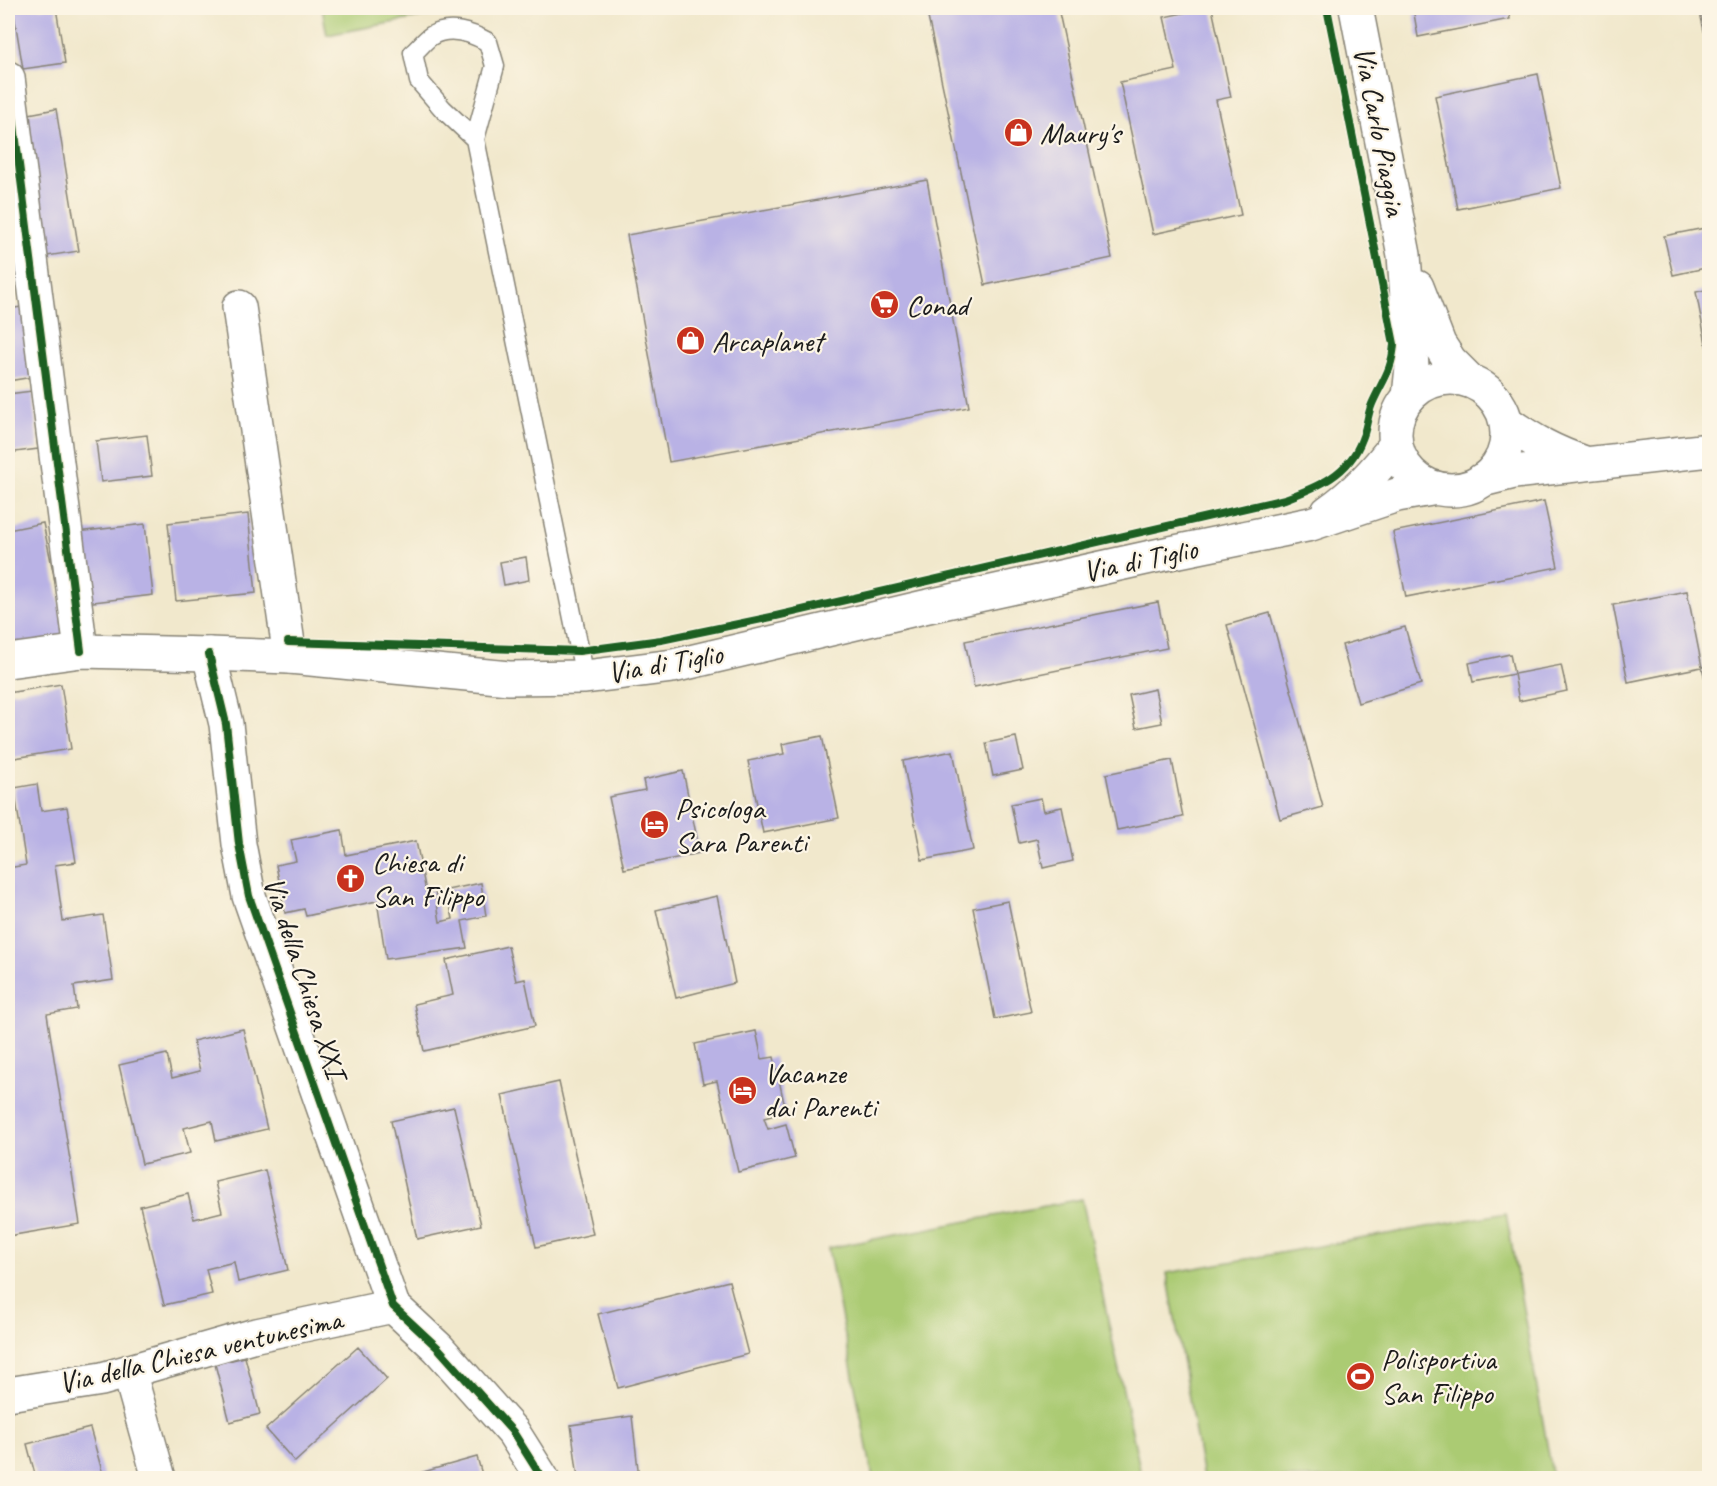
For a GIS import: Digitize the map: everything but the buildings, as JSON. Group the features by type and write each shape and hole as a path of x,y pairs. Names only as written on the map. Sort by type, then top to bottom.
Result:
{"main road":[{"name":"Via Carlo Piaggia","path":"1356,8 1404,255 1412,367 1409,397"},
{"path":"8,78 81,651"},
{"name":"Via Carlo Piaggia","path":"1404,255 1439,344 1450,361 1470,381"},
{"path":"239,307 290,657"},
{"path":"1482,480 1494,470 1503,455 1507,439 1506,422 1495,399 1470,381 1454,378 1437,380 1422,386 1409,397 1397,419 1396,444 1401,459 1410,471 1422,482 1437,488 1452,490 1467,487 1482,480 1514,472 1710,450"},
{"path":"1506,422 1557,453 1589,465"},
{"name":"Via di Tiglio","path":"1311,524 1341,503 1382,462 1396,444"},
{"name":"Via di Tiglio","path":"8,661 81,651 209,654 290,657 509,678 585,677 673,666 924,607 1311,524 1397,495 1437,488"},
{"name":"Via della Chiesa XXI","path":"209,654 226,724 239,844 249,896 393,1306"},
{"path":"393,1306 438,1347 513,1432 542,1479"},
{"name":"Via della Chiesa ventunesima","path":"8,1394 102,1379 252,1336 393,1306"},
{"path":"129,1371 159,1479"}],"lane":[{"path":"475,139 442,109 419,81 413,53 432,36 452,30 475,34 488,42 495,66 475,139 585,677"}],"green space":[{"path":"322,8 469,8 327,35"},
{"path":"1082,1199 1142,1478 873,1478 828,1248"},
{"name":"Polisportiva San Filippo","path":"1506,1213 1553,1478 1203,1478 1167,1273"}],"cycle path":[{"path":"288,642 579,651 661,640 776,616 1285,499 1331,478 1349,462 1364,435 1372,404 1389,369 1394,344 1327,8"},
{"path":"8,78 81,651"},
{"path":"209,654 226,724 239,844 249,896 393,1306 438,1348 513,1432 542,1478"}],"place":[{"name":"Maury's","path":"1019,133"},
{"name":"Conad","path":"885,305"},
{"name":"Arcaplanet","path":"691,341"},
{"name":"Psicologa Sara Parenti","path":"654,825"},
{"name":"Chiesa di San Filippo","path":"351,879"},
{"name":"Vacanze dai Parenti","path":"743,1090"},
{"name":"Polisportiva San Filippo","path":"1360,1376"}]}
